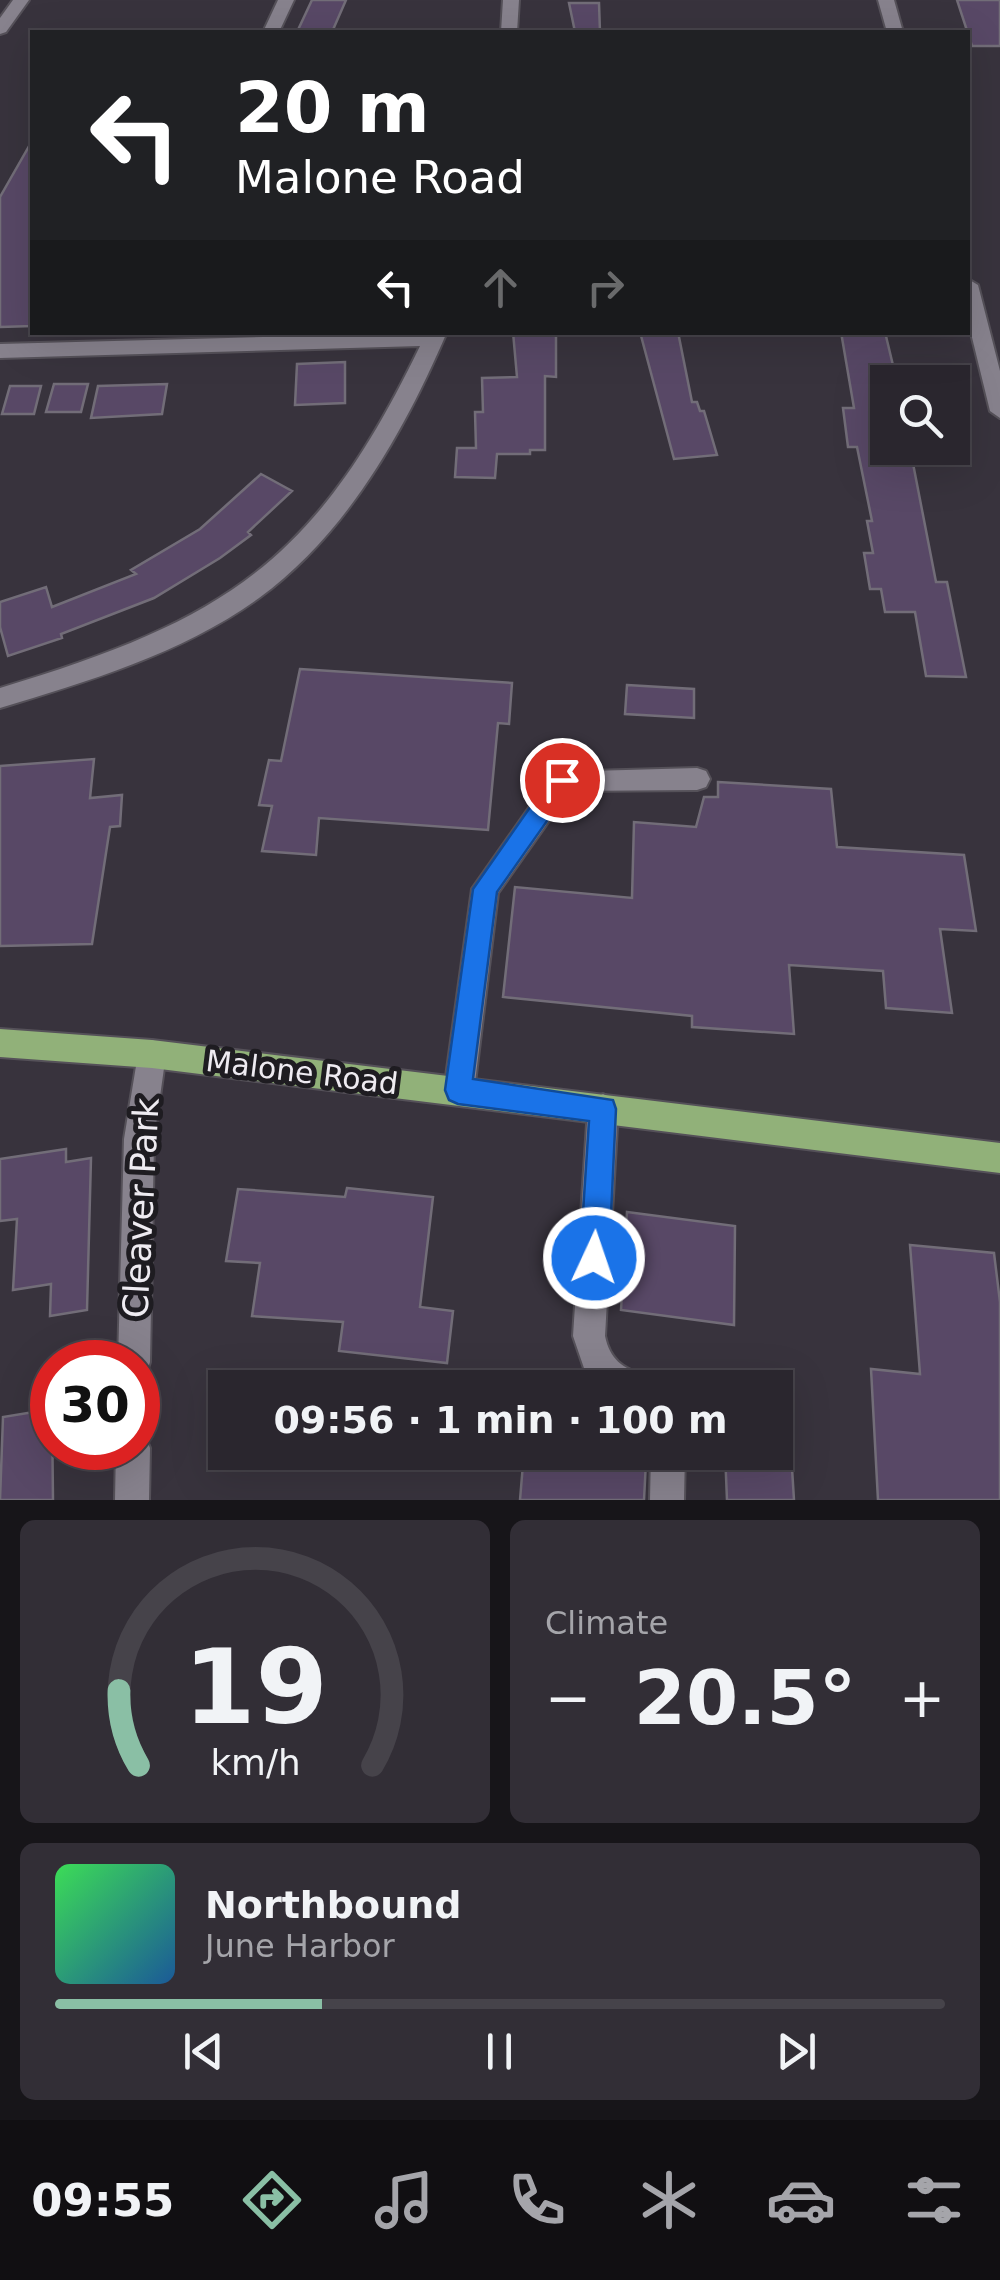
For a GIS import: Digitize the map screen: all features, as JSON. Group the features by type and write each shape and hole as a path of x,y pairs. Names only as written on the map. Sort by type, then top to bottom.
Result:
{"main road":[{"name":"Malone Road","path":"0,1043 152,1054 1000,1158"}],"street":[{"path":"0,30 21,0"},
{"path":"272,30 286,0"},
{"path":"509,30 510,0"},
{"path":"886,0 894,30"},
{"path":"970,294 1000,411"},
{"path":"0,351 154,340 436,336 382,438 329,518 265,581 209,616 134,654 0,698"},
{"path":"458,1090 485,889 562,780 697,779"},
{"name":"Cleaver Park","path":"134,1340 139,1139 152,1054"},
{"path":"602,1370 592,1357 589,1336 603,1109"},
{"path":"132,1500 133,1470"},
{"path":"667,1500 668,1470"}],"building":[{"path":"312,0 346,0 333,30 298,30"},
{"path":"957,0 1000,0 1000,46 972,46 970,30"},
{"path":"569,3 599,3 600,30 575,30"},
{"path":"30,144 30,326 0,327 0,197"},
{"path":"513,335 556,335 556,377 545,376 545,450 497,454 495,478 455,477 457,448 476,448 475,412 483,412 482,378 517,377"},
{"path":"641,335 679,335 692,402 704,411 717,455 674,459"},
{"path":"842,335 886,335 893,365 870,365 870,465 913,465 936,582 947,582 966,677 926,676 915,612 885,612 881,589 870,589 864,553 873,553 867,521 872,521 857,447 848,447 843,408 854,408"},
{"path":"345,362 345,403 295,405 297,364"},
{"path":"54,384 88,384 81,412 46,412"},
{"path":"167,384 162,414 91,418 98,386"},
{"path":"10,386 41,386 34,414 2,414"},
{"path":"261,474 292,491 248,532 251,535 220,558 154,598 61,634 62,638 8,656 0,627 0,602 46,587 52,607 136,574 131,570 200,529"},
{"path":"300,669 512,683 509,724 498,723 488,830 319,818 316,855 262,851 272,806 259,805 269,760 281,761"},
{"path":"627,685 694,689 694,718 625,714"},
{"path":"94,759 90,798 122,795 120,826 110,827 92,944 0,946 0,766"},
{"path":"718,782 831,789 837,847 964,855 976,931 940,929 952,1013 886,1008 883,971 789,965 794,1034 692,1027 692,1016 503,997 515,887 632,898 634,822 696,827 704,797 718,797"},
{"path":"66,1149 66,1162 91,1158 87,1310 50,1316 51,1284 13,1290 17,1219 0,1221 0,1159"},
{"path":"347,1188 433,1197 420,1307 453,1311 447,1363 339,1351 343,1322 252,1316 260,1263 226,1261 238,1189 345,1197"},
{"path":"627,1212 735,1226 734,1325 621,1310"},
{"path":"910,1245 994,1253 1000,1302 1000,1500 878,1500 871,1369 920,1374"},
{"path":"30,1413 30,1470 53,1470 53,1500 0,1500 3,1417"},
{"path":"522,1470 646,1470 644,1500 520,1500"},
{"path":"726,1470 792,1470 794,1500 727,1500"}],"route":[{"path":"562,780 485,889 458,1090 603,1109 594,1258"}]}
